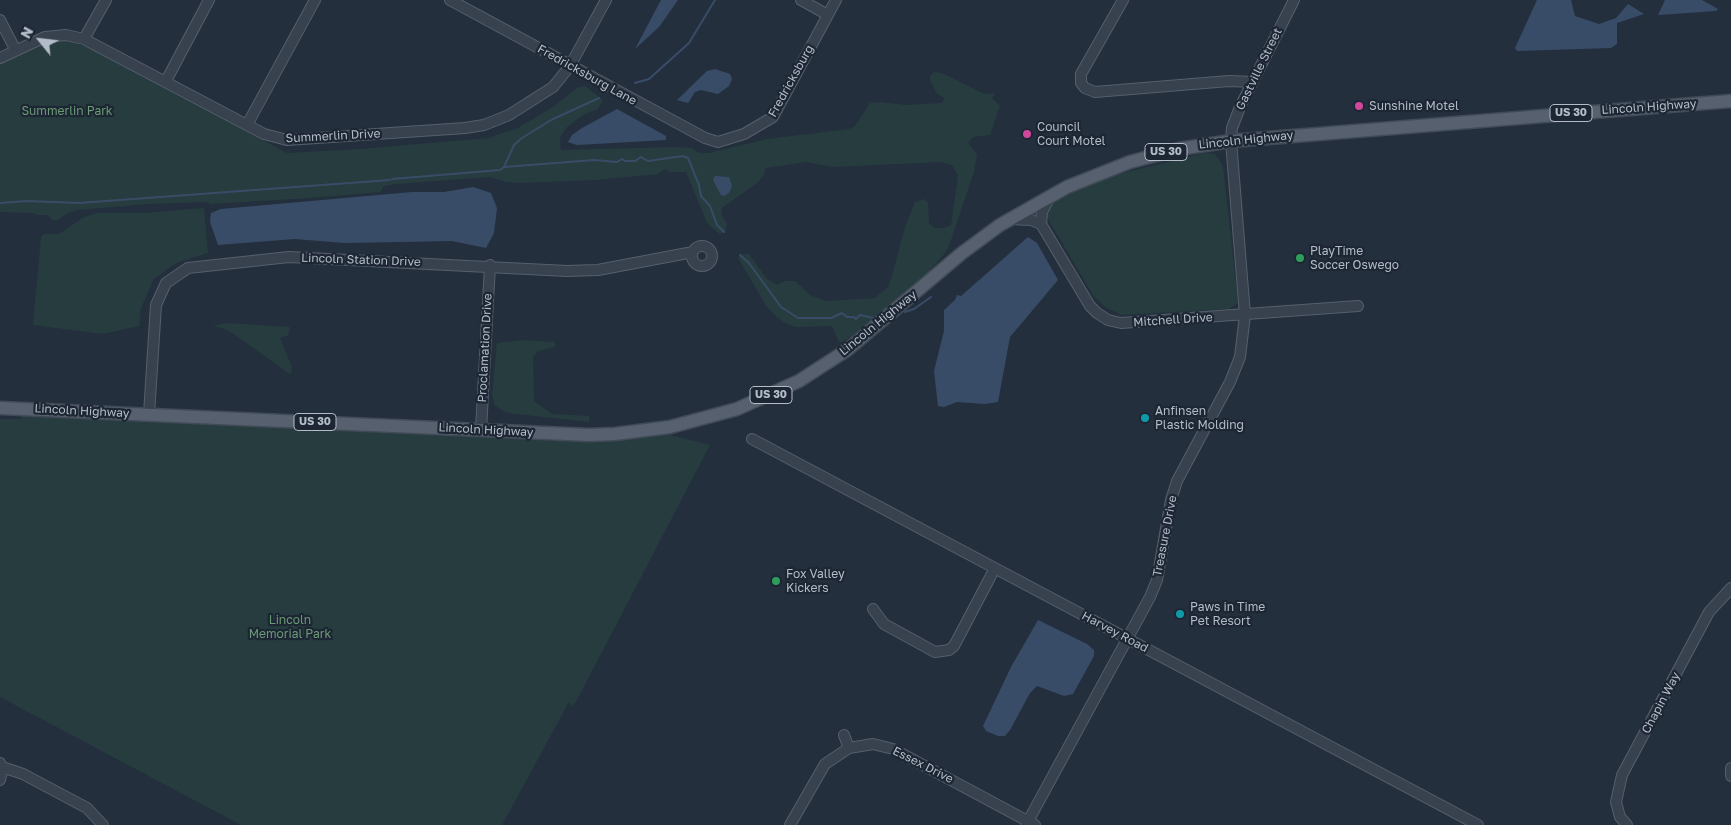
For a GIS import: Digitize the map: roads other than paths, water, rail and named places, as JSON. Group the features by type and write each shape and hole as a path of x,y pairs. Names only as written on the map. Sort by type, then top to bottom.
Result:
{"main road":[{"name":"Lincoln Highway","path":"0,408 589,435 632,433 699,421 752,404 799,381 847,350 962,253 1009,219 1050,196 1130,162 1179,149 1231,141 1731,101"}],"street":[{"path":"84,39 106,0"},
{"path":"166,81 209,0"},
{"path":"247,125 315,0"},
{"name":"Fredricksburg Lane","path":"450,0 705,138 711,141 726,141"},
{"name":"Summerlin Drive","path":"0,58 34,41 56,35 84,39 264,134 287,140 484,125 509,115 553,87 570,66 606,0"},
{"path":"801,0 828,14"},
{"name":"Fredricksburg","path":"726,141 764,124 773,117 836,0"},
{"path":"1123,0 1081,74 1081,84 1084,88 1095,92 1234,81 1253,82"},
{"name":"Gastville Street","path":"1231,141 1234,123 1294,0"},
{"path":"0,20 15,49"},
{"name":"Treasure Drive","path":"1030,824 1157,580 1171,500 1178,482 1227,388 1240,357 1245,315 1231,141"},
{"path":"1009,219 1031,220 1041,224 1042,212 1050,196"},
{"name":"Mitchell Drive","path":"1041,224 1075,284 1090,306 1096,313 1108,320 1121,323 1358,306"},
{"name":"Lincoln Station Drive","path":"149,414 156,305 166,283 188,268 289,257 598,270 693,252"},
{"name":"Proclamation Drive","path":"481,430 490,265"},
{"name":"Harvey Road","path":"752,439 1478,825"},
{"path":"873,609 884,624 935,652 949,650 954,646 995,568"},
{"name":"Chapin Way","path":"1627,825 1615,806 1622,775 1709,612 1731,588"},
{"path":"844,734 848,748"},
{"name":"Essex Drive","path":"790,825 820,770 832,758 848,748 873,744 889,748 1030,824"},
{"path":"0,780 1,765 23,774 86,808 103,825"},
{"path":"1731,768 1731,776"}],"water":[{"path":"661,0 678,0 659,27 635,49"},
{"path":"1537,0 1571,0 1575,16 1599,24 1616,18 1628,4 1644,14 1617,23 1617,44 1611,48 1517,51 1515,48"},
{"path":"1665,0 1702,0 1718,9 1716,11 1658,15"},
{"path":"715,69 730,74 732,79 729,86 718,94 701,90 695,92 688,103 677,100 707,71"},
{"path":"617,109 666,136 666,140 577,145 568,142 572,135 582,128"},
{"path":"715,176 729,177 732,186 729,193 724,196 721,195 713,180"},
{"path":"473,187 491,193 497,208 494,233 486,248 452,241 344,243 295,239 218,245 210,222 211,213 221,209 412,192 444,192"},
{"path":"1028,237 1037,243 1058,280 1010,337 998,402 985,404 957,402 944,407 938,406 934,371 944,331 944,310 955,300 957,295 961,296"},
{"path":"1038,620 1087,644 1094,650 1094,656 1073,694 1064,696 1037,686 1030,693 1010,730 1005,736 998,736 986,731 983,726 1011,667"}],"waterway":[{"path":"635,83 649,79 689,43 715,0"},
{"path":"392,179 500,170 504,167 514,145 522,138 551,120 599,98"},
{"path":"504,167 594,160 617,162 622,159 625,161 635,161 641,157 648,161 683,156 688,158 699,185 701,196 710,206 717,225 724,232"},
{"path":"0,203 27,201 79,203 390,180"},
{"path":"740,255 749,263 781,307 798,318 831,318 842,313 847,317 854,317 856,319 860,315 873,318"},
{"path":"905,312 914,309 931,297"}],"place":[{"name":"Sunshine Motel","path":"1359,106"},
{"name":"Council Court Motel","path":"1027,134"},
{"name":"PlayTime Soccer Oswego","path":"1300,258"},
{"name":"Anfinsen Plastic Molding","path":"1145,418"},
{"name":"Fox Valley Kickers","path":"776,581"},
{"name":"Paws in Time Pet Resort","path":"1180,614"}],"park label":[{"name":"Summerlin Park","path":"67,111"},
{"name":"Lincoln Memorial Park","path":"290,627"}]}
